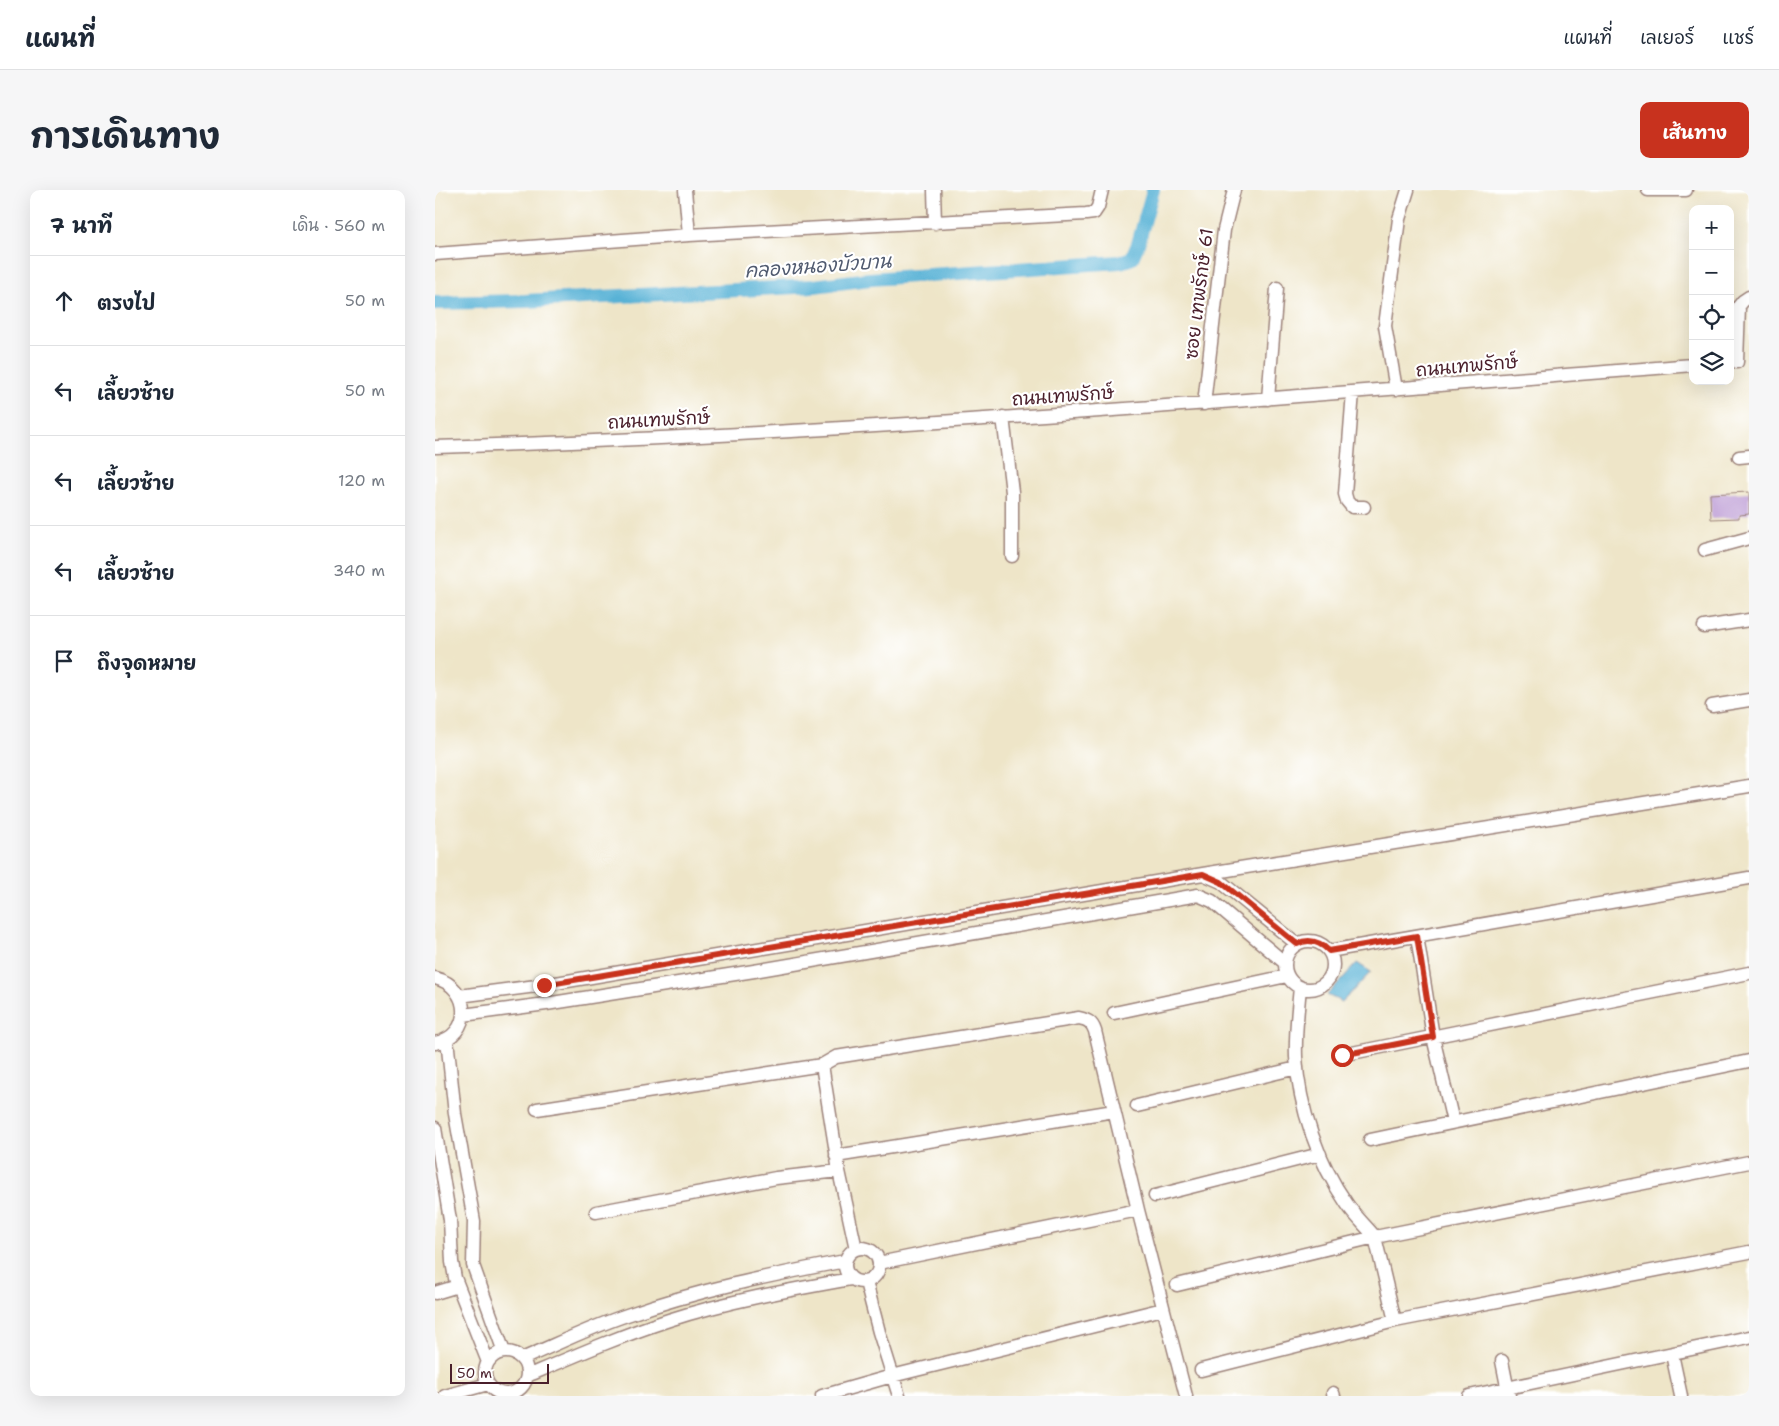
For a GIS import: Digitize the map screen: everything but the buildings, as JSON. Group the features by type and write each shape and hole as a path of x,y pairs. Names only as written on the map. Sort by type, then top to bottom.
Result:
{"street":[{"path":"685,190 689,235"},
{"path":"934,190 935,223"},
{"path":"435,254 689,235 1094,213 1099,206 1102,190"},
{"name":"ซอย เทพรักษ์ 61","path":"1204,404 1224,230 1234,190"},
{"path":"1396,389 1385,326 1399,219 1408,190"},
{"path":"1648,190 1686,190"},
{"path":"1268,399 1277,288"},
{"path":"1739,362 1739,306 1743,300 1749,298"},
{"name":"ถนนเทพรักษ์","path":"435,447 553,443 1204,404 1689,365"},
{"path":"1353,392 1345,494 1347,501 1353,507 1364,507"},
{"path":"1003,417 1012,492 1012,556"},
{"path":"1705,550 1749,538"},
{"path":"1704,627 1749,620"},
{"path":"1712,706 1749,700"},
{"path":"459,996 544,985 1203,874 1749,786"},
{"path":"1198,895 1203,874"},
{"path":"1203,874 1221,882 1297,944"},
{"path":"1329,951 1749,878"},
{"path":"463,1015 546,1004 1198,895 1212,901 1285,963"},
{"path":"1417,936 1433,1037 1453,1122"},
{"path":"1309,941 1316,942 1329,951 1333,966 1328,980 1322,985 1308,989 1300,987 1287,976 1285,963 1288,952 1297,944 1309,941"},
{"path":"750,950 754,970"},
{"path":"1342,1055 1749,973"},
{"path":"1114,1013 1287,976"},
{"path":"435,978 452,986 463,1002 463,1015 460,1026 452,1036 441,1041 471,1200 474,1221 473,1265 504,1352"},
{"path":"544,985 546,1004"},
{"path":"1300,987 1296,1033 1297,1068 1306,1114 1320,1154 1336,1187 1348,1206 1375,1237 1395,1321"},
{"path":"537,1109 822,1064 836,1057 1079,1018 1087,1020 1092,1024 1095,1031 1138,1210 1186,1396"},
{"path":"1370,1140 1749,1061"},
{"path":"822,1064 836,1156 856,1249"},
{"path":"1137,1106 1297,1068"},
{"path":"836,1156 1114,1111"},
{"path":"435,1128 440,1191 452,1237 452,1262 458,1286 488,1362"},
{"path":"1155,1196 1320,1154"},
{"path":"1177,1285 1375,1237 1749,1162"},
{"path":"596,1212 776,1178 839,1170"},
{"path":"879,1262 1138,1210"},
{"path":"527,1376 600,1345 671,1319 777,1292 851,1279 866,1282 875,1277 878,1272 879,1262 871,1250 866,1248 856,1249 847,1256 845,1271 851,1279"},
{"path":"1201,1370 1395,1321 1749,1252"},
{"path":"522,1359 626,1315 738,1283 845,1261"},
{"path":"866,1282 899,1396"},
{"path":"435,1293 458,1286"},
{"path":"822,1396 892,1376 1163,1309"},
{"path":"1469,1396 1508,1392 1749,1337"},
{"path":"504,1352 517,1355 525,1364 527,1376 516,1394 503,1394 492,1389 488,1384 485,1373 488,1362 492,1357 504,1352"},
{"path":"1672,1354 1681,1396"},
{"path":"1501,1361 1508,1392"},
{"path":"445,1396 488,1384"}],"water":[{"path":"1357,963 1371,972 1342,1002 1327,995"}],"waterway":[{"name":"คลองหนองบัวบาน","path":"435,303 525,301 814,286 870,279 1120,262 1132,258 1138,244 1153,190"}],"route":[{"path":"544,985 1203,874 1221,882 1297,944 1309,941 1316,942 1329,951 1417,936 1433,1037 1342,1055"}]}
